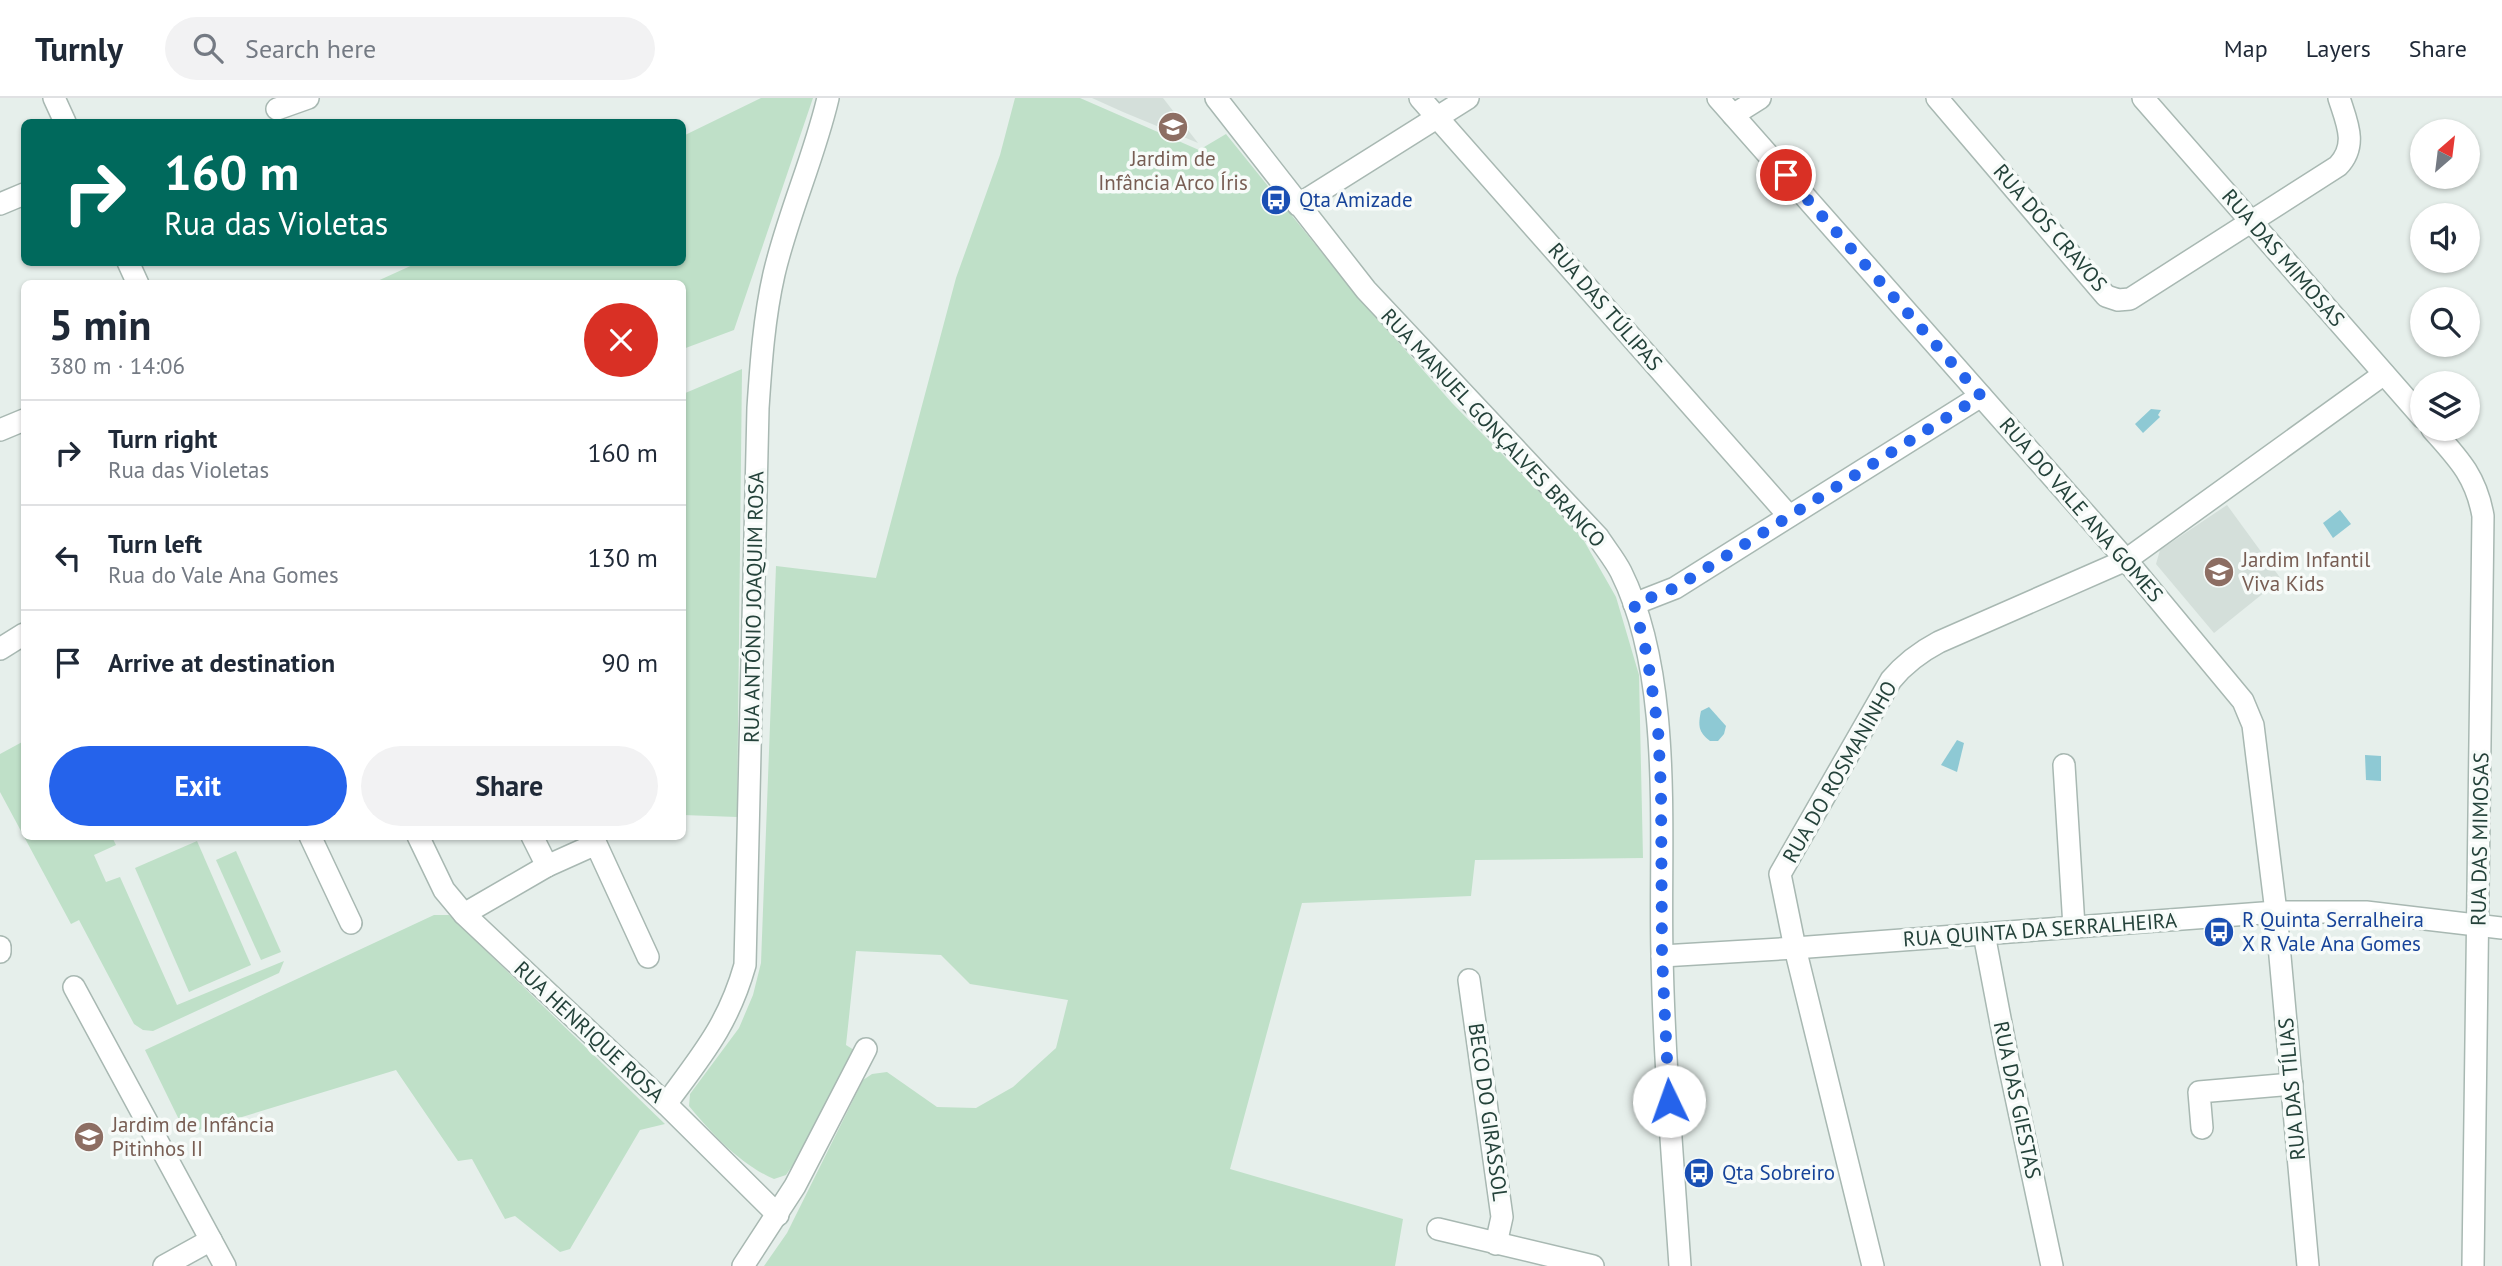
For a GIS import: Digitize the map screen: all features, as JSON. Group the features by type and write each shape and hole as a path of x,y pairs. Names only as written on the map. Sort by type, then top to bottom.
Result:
{"street":[{"path":"54,98 64,119"},
{"path":"277,109 308,98"},
{"name":"RUA ANTÓNIO JOAQUIM ROSA","path":"666,1104 725,1020 745,965 761,357 774,273 828,98"},
{"name":"RUA MANUEL GONÇALVES BRANCO","path":"1216,98 1366,290 1598,537 1620,571 1634,604 1647,655 1658,728 1662,956 1680,1266"},
{"name":"RUA DAS TÚLIPAS","path":"1420,98 1789,516"},
{"path":"1297,205 1468,98"},
{"name":"RUA DO VALE ANA GOMES","path":"1718,98 2126,560 2234,688 2253,725 2276,912"},
{"path":"1733,115 1760,98"},
{"name":"RUA DOS CRAVOS","path":"1937,98 2106,296 2118,300 2130,299 2339,166 2347,157 2350,134 2339,98"},
{"name":"RUA DAS MIMOSAS","path":"2143,98 2410,403"},
{"path":"0,204 21,195"},
{"name":"RUA DO ROSMANINHO","path":"1873,1266 1795,948 1780,874 1891,680 1919,653 1940,642 2126,560 2384,374"},
{"path":"1634,604 1675,588 1981,396"},
{"path":"0,430 21,421"},
{"name":"RUA DAS MIMOSAS","path":"2443,441 2460,460 2472,480 2479,494 2483,516 2473,1266"},
{"path":"0,649 21,636"},
{"path":"2064,765 2074,927"},
{"path":"312,840 351,923"},
{"name":"RUA HENRIQUE ROSA","path":"420,840 444,890 464,914 666,1104 778,1215"},
{"path":"534,840 547,866"},
{"path":"464,914 547,866 596,844 649,957"},
{"name":"RUA QUINTA DA SERRALHEIRA","path":"1662,956 2276,912 2366,912 2502,928"},
{"name":"RUA DAS TÍLIAS","path":"2276,912 2308,1266"},
{"name":"RUA DAS GIESTAS","path":"1984,934 2052,1266"},
{"name":"BECO DO GIRASSOL","path":"1469,980 1502,1217 1496,1244"},
{"path":"74,987 225,1266"},
{"path":"743,1266 796,1186 866,1049"},
{"path":"2202,1128 2199,1092 2292,1084"},
{"path":"1438,1229 1593,1266"},
{"path":"164,1266 211,1240"}],"shaded area":[{"name":"Jardim de Infância Arco Íris","path":"1092,98 1163,98 1198,143 1123,112"},
{"name":"Jardim Infantil Viva Kids","path":"2227,505 2281,579 2214,633 2156,564 2160,550"}],"green space":[{"path":"761,98 813,98 734,330 686,348 686,280 380,280 410,266 686,266 686,135"},
{"path":"1015,98 1080,98 1199,150 1226,134 1348,285 1452,403 1579,532 1616,597 1639,675 1643,858 1475,860 1471,896 1302,903 1230,1169 1403,1219 1395,1266 764,1266 787,1233 863,1080 872,1074 887,1072 937,1107 976,1108 1013,1087 1056,1048 1068,1000 970,984 941,955 856,951 846,1045 854,1050 786,1175 774,1179 750,1166 717,1138 689,1106 690,1094 739,1028 753,995 761,963 776,566 876,578 956,278 1000,155"},
{"path":"742,369 737,817 686,815 686,393"},
{"path":"21,743 21,831 0,792 0,754"},
{"path":"26,840 114,840 116,845 94,855 106,882 120,877 177,1005 284,961 279,973 153,1031 143,1030 134,1024 79,920 71,924"},
{"path":"197,841 251,965 189,992 135,868"},
{"path":"236,851 281,952 261,960 216,860"},
{"path":"434,915 449,915 665,1124 640,1130 570,1249 560,1252 515,1216 505,1219 472,1159 458,1161 396,1070 186,1134 145,1050"}],"water":[{"path":"2151,409 2161,410 2158,415 2160,417 2143,433 2135,424"},
{"path":"2340,510 2351,524 2333,538 2323,523"},
{"path":"1709,707 1726,726 1718,741 1710,741 1700,728 1701,711"},
{"path":"1957,740 1964,743 1957,772 1941,765"},
{"path":"2365,755 2381,756 2381,781 2366,780"}],"place":[{"name":"Jardim de Infância Arco Íris","path":"1173,127"},
{"name":"Qta Amizade","path":"1276,200"},
{"name":"Jardim Infantil Viva Kids","path":"2219,572"},
{"name":"R Quinta Serralheira X R Vale Ana Gomes","path":"2219,932"},
{"name":"Jardim de Infância Pitinhos II","path":"89,1137"},
{"name":"Qta Sobreiro","path":"1699,1173"}],"route":[{"path":"1669,1101 1662,956 1658,728 1647,655 1634,604 1675,588 1981,396 1786,175"}]}
